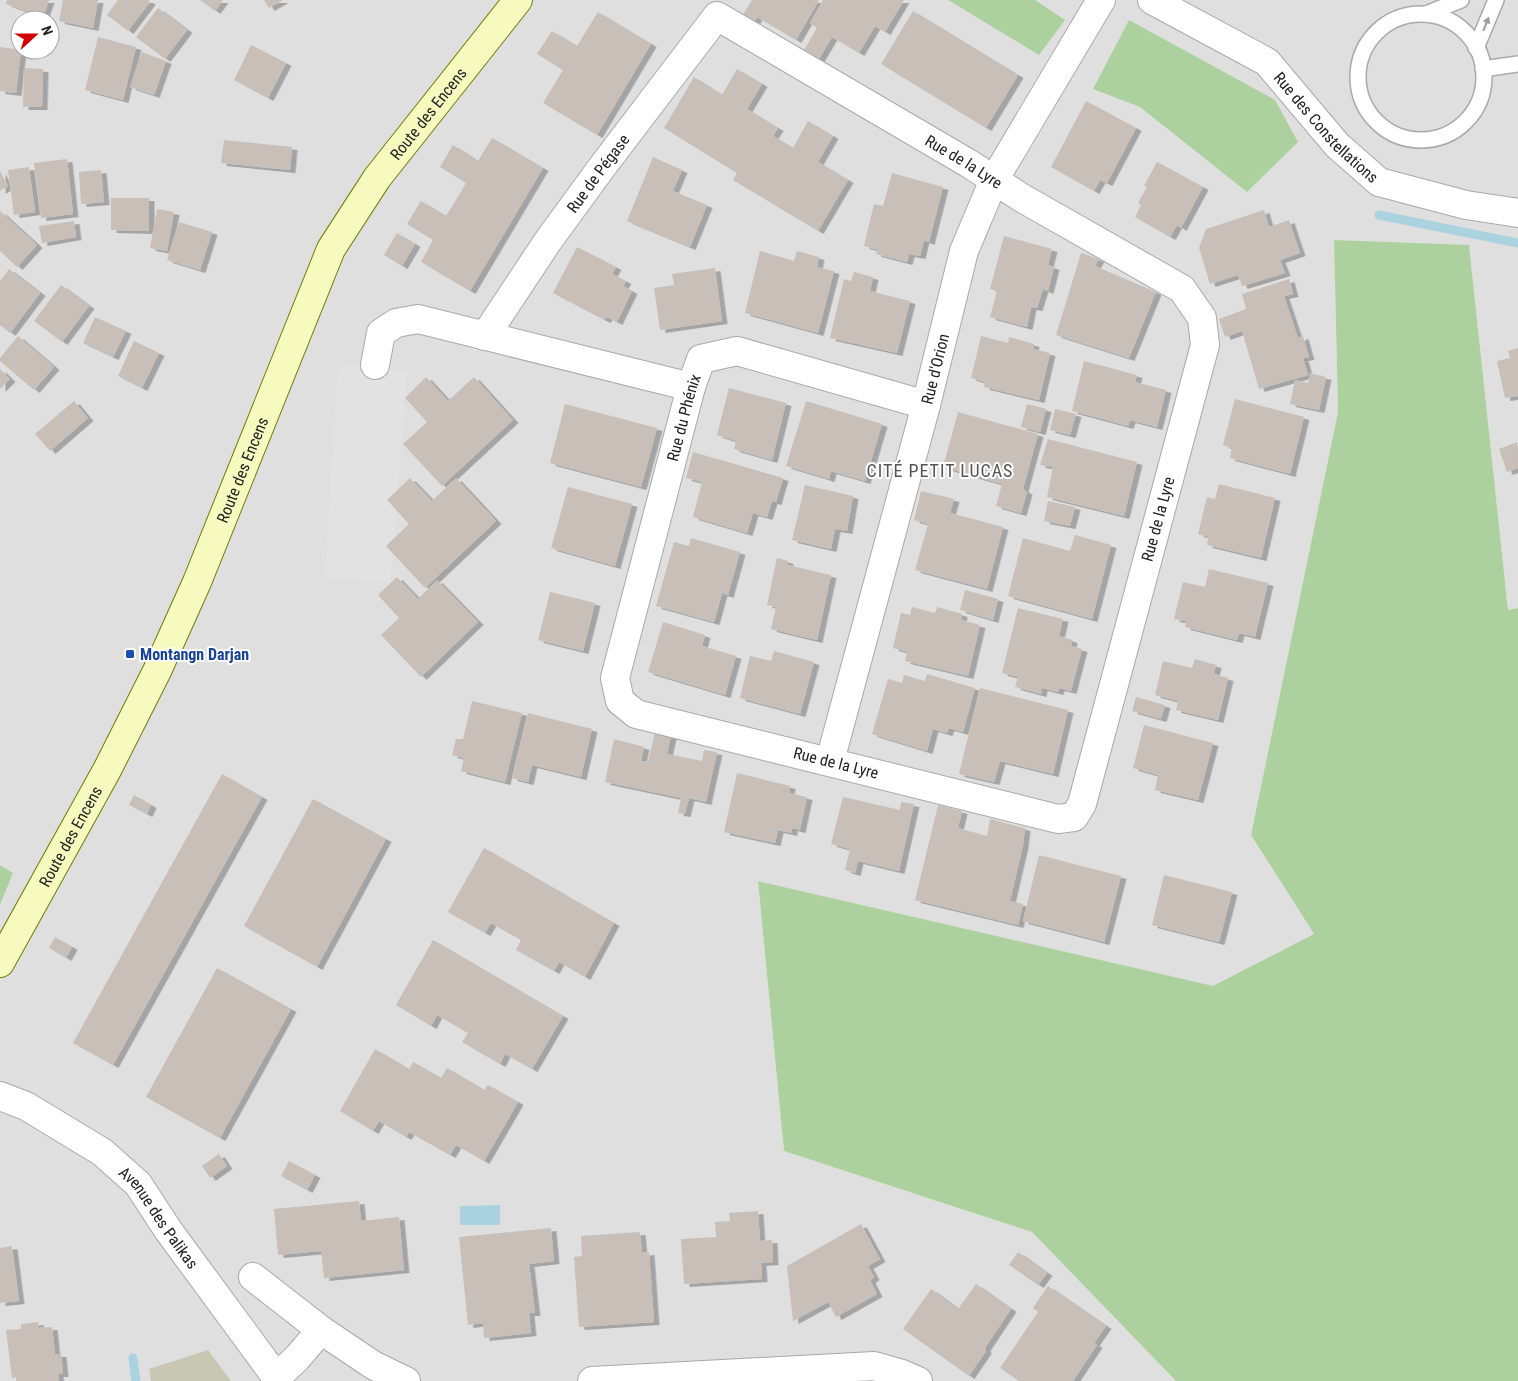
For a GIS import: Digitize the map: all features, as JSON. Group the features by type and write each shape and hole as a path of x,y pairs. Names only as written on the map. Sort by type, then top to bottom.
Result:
{"street":[{"name":"Route des Encens","path":"0,963 107,770 158,671 197,582 331,249 377,178 518,0"},
{"name":"Rue d'Orion","path":"830,761 926,405 964,251 994,180 1101,0"},
{"name":"Rue des Constellations","path":"1152,0 1267,62 1337,145 1379,182 1466,205 1518,213"},
{"name":"Rue de la Lyre","path":"620,701 636,714 1058,819 1074,817 1082,804 1205,345 1202,318 1182,289 1022,198 717,16"},
{"name":"Rue de Pégase","path":"485,336 559,226 717,16"},
{"path":"375,364 380,333 396,322 418,319 691,387"},
{"name":"Rue du Phénix","path":"620,701 615,678 691,387 701,360 737,351 926,405"},
{"name":"Avenue des Palikas","path":"0,1096 26,1106 102,1152 138,1184 168,1230 278,1379"},
{"path":"252,1277 322,1330 373,1365 406,1381"},
{"path":"278,1379 322,1330"},
{"path":"592,1381 874,1366 918,1381"}],"lane":[{"path":"1426,14 1461,0"},
{"path":"1476,48 1496,0"},
{"path":"1426,14 1447,20 1464,32 1476,48 1483,69 1483,89 1476,109 1462,125 1444,136 1424,141 1403,138 1385,129 1370,115 1360,96 1357,76 1364,49 1371,37 1387,24 1406,15 1426,14"},
{"path":"1483,69 1518,64"}],"shaded area":[{"path":"0,0 1518,0 1518,608 1508,610 1469,246 1334,240 1338,412 1251,835 1314,934 1213,987 758,881 784,1151 1032,1232 1176,1381 0,1381 0,905 13,873 0,865"},
{"path":"338,365 407,371 390,582 325,577"},
{"path":"208,1350 231,1381 151,1381 149,1369"}],"green space":[{"path":"948,0 1035,0 1065,20 1039,55"},
{"path":"1129,20 1275,100 1298,142 1247,192 1140,107 1093,89"},
{"path":"1334,240 1469,245 1508,610 1518,608 1518,1381 1176,1381 1032,1232 784,1151 758,881 1213,986 1314,934 1251,835 1338,412"},
{"path":"0,865 13,873 0,905"}],"water":[{"path":"500,1205 500,1225 460,1225 460,1206"}],"building":[{"path":"7,0 49,0 45,10 23,10 6,4"},
{"path":"63,0 98,0 93,28 60,21"},
{"path":"118,0 148,0 150,2 128,31 107,15"},
{"path":"200,0 223,0 215,11"},
{"path":"264,0 283,0 269,8"},
{"path":"752,0 819,0 796,40 757,17 755,21 743,15"},
{"path":"823,0 904,0 885,32 875,26 859,53 832,37 819,59 804,50 817,28 810,23"},
{"path":"158,8 187,30 165,59 136,37"},
{"path":"913,11 1018,75 986,128 881,64"},
{"path":"598,12 651,44 597,135 543,103 563,70 537,54 552,31 577,46"},
{"path":"98,37 136,47 123,100 85,90"},
{"path":"251,45 286,63 268,98 234,80"},
{"path":"0,47 10,48 10,60 20,60 16,93 0,91"},
{"path":"142,52 166,61 154,95 130,87"},
{"path":"24,68 43,69 42,107 23,107"},
{"path":"737,69 762,84 747,109 778,128 773,136 793,148 808,121 833,136 818,162 848,180 818,231 733,180 737,173 664,128 694,77 722,95"},
{"path":"1086,101 1136,128 1107,183 1100,180 1094,191 1051,167"},
{"path":"492,138 543,168 470,291 421,262 433,240 407,224 421,201 446,216 466,183 440,167 453,145 478,161"},
{"path":"224,140 292,147 290,170 221,163"},
{"path":"653,157 682,170 673,191 707,205 690,247 627,221"},
{"path":"67,159 73,214 41,218 34,163"},
{"path":"1157,162 1203,187 1181,228 1177,225 1170,237 1135,217 1141,205 1138,203 1147,187 1144,186"},
{"path":"29,167 35,212 14,215 8,170"},
{"path":"101,170 104,202 81,204 79,172"},
{"path":"0,171 8,186 0,191"},
{"path":"892,173 943,187 929,242 924,240 920,256 909,254 907,262 876,254 878,250 864,246 874,204 883,206"},
{"path":"111,198 149,198 149,231 111,230"},
{"path":"157,209 174,212 167,251 150,248"},
{"path":"1264,210 1269,227 1289,220 1300,253 1280,260 1285,273 1242,286 1238,275 1210,284 1199,248 1206,229"},
{"path":"0,211 37,245 17,267 0,251"},
{"path":"74,221 76,237 42,243 39,226"},
{"path":"179,222 212,232 200,270 167,260"},
{"path":"397,233 415,244 402,266 384,255"},
{"path":"1004,236 1052,249 1048,265 1054,267 1048,291 1043,289 1037,308 1031,307 1027,327 990,317 997,291 990,289"},
{"path":"577,247 616,267 612,274 626,281 623,286 632,291 617,322 607,317 605,320 553,293"},
{"path":"760,251 794,261 797,251 819,257 817,267 834,271 818,333 745,313"},
{"path":"1081,253 1099,259 1095,266 1156,292 1129,358 1056,335"},
{"path":"715,268 722,321 660,330 654,288 674,285 672,274"},
{"path":"9,269 40,293 10,333 0,325 0,281"},
{"path":"854,272 873,277 870,291 910,301 897,353 830,338 844,279 851,281"},
{"path":"1289,279 1293,294 1284,296 1298,338 1303,336 1309,357 1303,358 1308,375 1259,389 1242,331 1225,337 1219,319 1246,309 1242,294"},
{"path":"61,285 89,306 62,342 34,321"},
{"path":"95,317 126,331 113,357 83,343"},
{"path":"18,336 54,367 34,390 0,361 0,358"},
{"path":"981,336 1008,343 1009,337 1034,344 1033,349 1050,353 1039,400 984,387 985,382 971,378"},
{"path":"134,341 159,353 142,388 118,376"},
{"path":"1518,348 1518,396 1505,398 1497,361 1510,358 1508,351"},
{"path":"1084,361 1137,375 1135,382 1166,390 1157,427 1130,420 1128,426 1072,411"},
{"path":"0,369 10,379 0,389"},
{"path":"1310,373 1326,377 1319,410 1290,404 1295,380 1308,383"},
{"path":"426,377 448,401 474,377 513,420 442,486 403,444 427,422 405,398"},
{"path":"729,388 786,403 772,460 734,449 736,441 717,435"},
{"path":"1235,399 1304,417 1290,474 1230,458 1232,448 1223,445"},
{"path":"74,401 88,418 50,451 35,434"},
{"path":"806,401 882,424 865,481 831,471 829,479 786,466"},
{"path":"565,404 657,428 641,487 550,463"},
{"path":"1027,404 1046,409 1040,432 1021,427"},
{"path":"1055,409 1076,414 1070,435 1050,430"},
{"path":"958,412 1038,434 1023,489 1027,492 1021,513 996,506 1002,484 943,467"},
{"path":"1048,439 1137,462 1124,516 1047,497 1053,467 1040,465"},
{"path":"1517,442 1518,468 1507,472 1499,449"},
{"path":"693,452 783,478 776,502 772,501 767,517 753,513 747,533 693,517 702,482 686,478"},
{"path":"410,478 432,501 456,478 496,521 425,588 386,546 409,524 387,500"},
{"path":"1219,484 1275,498 1261,558 1207,545 1208,537 1198,534 1207,497 1215,499"},
{"path":"805,485 853,496 847,531 835,529 831,549 792,540"},
{"path":"568,487 632,504 615,566 551,548"},
{"path":"921,491 954,499 950,513 1003,527 987,589 915,570 928,524 914,520"},
{"path":"1048,501 1075,507 1070,526 1044,521"},
{"path":"1075,535 1111,545 1092,619 1008,596 1023,538 1070,551"},
{"path":"691,538 740,552 728,595 722,593 714,622 656,606 674,542 689,546"},
{"path":"777,558 788,561 787,565 831,575 817,640 771,629 776,607 767,605"},
{"path":"1209,569 1268,583 1255,637 1239,633 1237,640 1185,627 1186,621 1174,619 1183,582 1205,587"},
{"path":"397,577 418,599 437,580 478,622 421,677 381,635 399,618 378,595"},
{"path":"965,590 998,599 993,620 960,610"},
{"path":"550,592 595,603 583,651 538,640"},
{"path":"912,607 935,613 937,607 962,614 961,620 980,625 968,676 905,661 907,652 893,648 901,613 910,615"},
{"path":"1018,608 1063,619 1059,636 1072,640 1071,646 1082,649 1071,691 1059,688 1058,692 1042,688 1041,694 1015,687 1018,677 1002,673"},
{"path":"663,622 705,635 702,646 736,656 725,695 648,672"},
{"path":"774,651 814,662 800,714 740,698 750,656 771,661"},
{"path":"1195,659 1216,665 1214,674 1228,678 1218,720 1176,710 1178,701 1155,695 1163,661 1192,668"},
{"path":"927,674 975,688 963,732 949,728 947,733 933,729 927,751 872,734 888,679 902,683 904,675 925,681"},
{"path":"980,688 1068,710 1053,774 1000,761 994,782 959,774"},
{"path":"1136,697 1165,705 1161,719 1132,711"},
{"path":"472,701 522,713 505,782 461,771 464,758 452,755 456,739 463,739"},
{"path":"528,713 592,729 581,777 532,765 528,782 512,778"},
{"path":"1144,725 1213,743 1198,800 1155,790 1158,775 1133,768"},
{"path":"655,733 671,736 667,754 702,761 704,750 717,752 706,802 689,798 685,814 678,813 681,798 605,782 614,739 644,747 641,761 648,762"},
{"path":"737,773 790,786 789,793 807,797 800,830 792,828 792,833 778,830 775,843 724,832"},
{"path":"222,774 262,797 113,1065 73,1043"},
{"path":"134,795 151,805 147,814 129,805"},
{"path":"843,797 900,810 901,802 914,804 899,871 858,861 855,873 845,870 850,849 831,844"},
{"path":"313,799 386,839 317,967 244,926"},
{"path":"938,805 962,811 958,828 987,836 990,819 1025,828 1010,901 1023,904 1018,925 915,900"},
{"path":"484,848 614,923 585,977 559,962 554,971 516,950 521,940 491,923 485,933 448,912"},
{"path":"1039,855 1121,876 1104,942 1023,921"},
{"path":"1164,875 1232,892 1219,942 1152,925"},
{"path":"55,937 72,947 66,958 49,948"},
{"path":"433,940 563,1016 532,1069 505,1054 500,1064 462,1042 468,1033 437,1015 431,1026 396,1005"},
{"path":"217,968 291,1009 220,1138 146,1097"},
{"path":"375,1049 409,1069 413,1062 441,1078 447,1068 484,1090 488,1085 518,1102 484,1161 456,1145 450,1155 409,1132 406,1137 379,1121 373,1131 340,1111"},
{"path":"219,1154 227,1166 210,1178 202,1166"},
{"path":"289,1161 315,1175 307,1190 281,1176"},
{"path":"359,1201 361,1221 399,1217 404,1270 324,1278 321,1251 278,1255 274,1209"},
{"path":"758,1211 760,1241 772,1240 773,1262 761,1263 762,1279 684,1284 681,1239 716,1237 715,1222 730,1221 729,1213"},
{"path":"861,1224 880,1259 868,1266 874,1277 870,1280 877,1294 836,1317 828,1302 793,1321 787,1266"},
{"path":"551,1228 554,1261 529,1264 535,1313 529,1313 531,1333 484,1338 483,1323 468,1325 459,1237"},
{"path":"640,1232 642,1253 649,1252 654,1322 579,1327 574,1257 582,1256 581,1236"},
{"path":"12,1246 19,1301 0,1303 0,1248"},
{"path":"1018,1252 1047,1273 1038,1285 1009,1265"},
{"path":"976,1284 1011,1309 969,1376 903,1329 931,1289 958,1309"},
{"path":"1048,1286 1106,1326 1094,1343 1097,1345 1073,1381 1019,1381 1000,1368 1038,1312 1033,1308"},
{"path":"38,1322 39,1328 52,1327 55,1354 61,1354 63,1374 58,1374 59,1381 16,1381 16,1377 12,1378 6,1330 21,1329 21,1324"}],"waterway":[{"path":"1379,215 1518,243"},
{"path":"133,1358 136,1381"}],"place":[{"name":"Montangn Darjan","path":"130,654"}],"district":[{"name":"CITÉ PETIT LUCAS","path":"940,470"}]}
